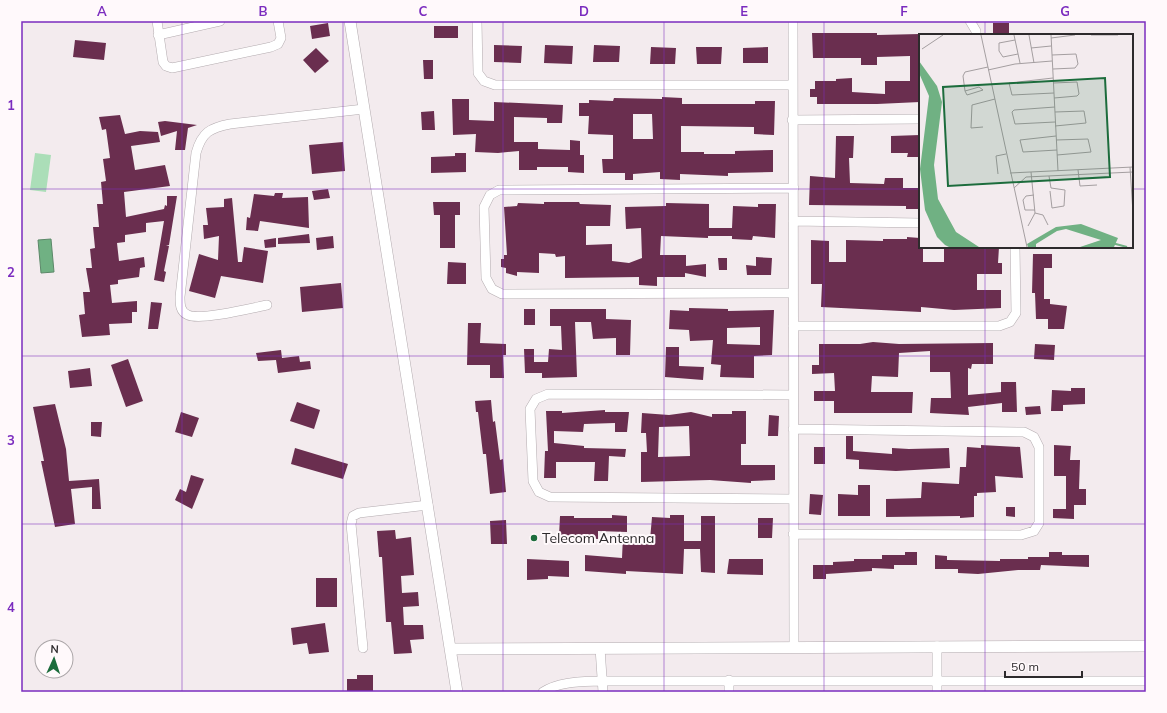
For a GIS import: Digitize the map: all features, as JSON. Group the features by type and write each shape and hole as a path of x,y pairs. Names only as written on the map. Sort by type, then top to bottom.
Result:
{"street":[{"path":"157,21 162,62 166,66 172,68 271,47 278,44 281,38 278,21"},
{"path":"158,35 220,21"},
{"path":"350,21 457,692"},
{"path":"477,21 478,73 484,81 495,85 794,85"},
{"path":"793,21 794,647"},
{"path":"970,21 976,31 976,34"},
{"path":"267,305 203,317 187,315 182,310 180,297 196,153 199,142 206,132 216,127 230,124 364,109"},
{"path":"792,120 919,119"},
{"path":"794,188 499,190 490,195 484,207 486,278 492,289 502,294 794,293"},
{"path":"793,221 919,223"},
{"path":"793,326 999,326 1005,324 1010,322 1016,313 1015,248"},
{"path":"793,395 548,394 536,399 530,409 533,481 539,492 550,497 793,498"},
{"path":"793,429 1024,432 1034,437 1039,447 1039,523 1034,531 1021,535 793,534"},
{"path":"363,648 351,524 353,516 359,512 428,505"},
{"path":"937,646 937,692"},
{"path":"450,649 1146,646"},
{"path":"600,648 603,692"},
{"path":"729,680 729,692"},
{"path":"543,692 551,687 563,684 602,681 729,680 1146,682"}],"shaded area":[{"path":"35,153 51,155 46,192 30,190"},
{"path":"51,239 54,272 41,273 38,240"}],"building":[{"path":"328,23 330,36 312,39 310,26"},
{"path":"993,23 1009,23 1009,34 993,34"},
{"path":"434,26 458,26 458,38 434,38"},
{"path":"812,33 877,33 877,35 919,34 919,102 817,104 817,97 810,97 810,89 815,89 815,81 836,81 836,79 852,78 852,92 885,94 885,81 910,81 910,56 877,57 877,65 861,65 861,58 813,58"},
{"path":"75,40 106,43 104,60 73,57"},
{"path":"494,45 522,46 521,63 494,62"},
{"path":"545,45 573,46 572,64 544,63"},
{"path":"594,45 620,46 619,62 593,62"},
{"path":"651,47 676,48 675,64 650,64"},
{"path":"696,47 722,47 721,64 697,64"},
{"path":"768,47 768,63 743,63 743,48"},
{"path":"316,48 329,61 315,73 303,60"},
{"path":"423,60 433,60 433,79 424,79"},
{"path":"662,97 682,98 682,104 755,104 755,101 775,101 774,135 754,134 754,127 681,126 681,152 735,154 735,151 773,150 773,172 728,173 728,176 680,174 680,180 660,179 660,172 633,174 633,180 625,180 625,173 603,173 602,159 613,159 613,135 588,134 589,116 579,116 579,103 589,103 589,100 613,101 614,98 662,99","holes":["633,114 652,114 653,139 633,139"]},
{"path":"452,99 469,99 469,120 494,121 494,102 563,105 562,123 547,123 547,118 514,117 514,142 538,142 538,149 570,150 570,140 580,141 580,155 584,155 584,173 568,172 568,167 537,167 537,170 519,170 519,151 498,153 475,152 476,134 453,135"},
{"path":"434,111 435,130 422,130 421,112"},
{"path":"120,115 125,134 140,131 158,132 160,142 131,146 135,170 165,165 170,186 124,192 126,217 164,209 165,205 167,206 167,196 177,196 169,245 166,245 169,246 164,271 166,272 164,282 154,280 164,221 146,223 146,232 125,235 125,242 117,243 119,261 144,257 145,267 140,268 139,277 118,280 118,284 110,285 112,303 137,301 137,312 132,312 132,323 109,324 110,335 82,337 79,315 85,314 83,292 90,292 86,268 92,268 90,249 95,248 93,227 99,227 97,204 103,204 101,182 106,181 103,159 110,158 106,129 102,130 99,117"},
{"path":"165,121 197,125 188,128 185,150 175,150 177,131 161,136 158,122"},
{"path":"919,135 919,157 907,157 908,153 891,153 891,136"},
{"path":"836,136 854,136 853,158 849,158 850,183 884,184 885,178 903,178 903,188 919,188 919,209 906,209 906,206 809,205 810,176 835,178"},
{"path":"343,142 345,171 312,174 309,145"},
{"path":"455,153 466,153 466,172 431,173 431,157 455,156"},
{"path":"328,189 330,198 314,200 312,191"},
{"path":"275,193 283,193 282,198 308,197 309,228 260,221 258,231 246,230 247,217 250,218 254,194 274,196"},
{"path":"232,198 238,262 242,262 244,247 268,251 263,283 221,276 215,298 189,291 199,254 218,260 219,236 204,239 203,225 208,225 206,208 224,207 224,199"},
{"path":"433,202 460,202 460,215 455,215 455,248 440,248 440,215 434,215"},
{"path":"544,202 579,202 580,204 611,205 610,226 586,226 586,245 612,244 612,261 629,263 642,258 641,228 626,229 625,207 666,206 666,203 709,204 709,228 732,228 733,206 758,207 758,204 776,204 775,238 753,236 752,240 732,239 732,236 708,236 708,238 661,236 660,255 686,255 686,266 706,264 706,277 685,273 685,277 657,277 657,286 639,285 639,277 565,278 565,256 556,257 555,254 539,253 539,273 517,272 517,276 506,273 506,268 501,267 501,259 504,259 504,255 507,255 504,207 517,206 518,203 544,204"},
{"path":"309,234 310,243 278,244 278,238"},
{"path":"333,236 334,248 317,250 316,238"},
{"path":"907,237 919,238 919,248 923,248 923,262 944,262 944,248 999,248 998,263 1002,263 1002,274 977,274 977,290 1001,290 1001,308 954,310 921,307 921,312 821,307 822,284 811,284 811,240 829,241 829,262 846,262 846,240 883,241 883,239 907,239"},
{"path":"276,238 276,247 265,248 264,240"},
{"path":"1033,254 1052,254 1052,268 1044,268 1044,299 1050,299 1050,304 1067,306 1064,329 1048,329 1048,319 1036,319 1035,293 1032,293"},
{"path":"756,257 772,258 771,275 747,275 746,265 756,266"},
{"path":"718,258 727,258 727,270 719,270"},
{"path":"448,262 466,263 466,284 447,284"},
{"path":"341,283 343,308 302,312 300,287"},
{"path":"151,302 162,303 158,329 148,329"},
{"path":"689,308 728,309 728,311 774,310 772,355 754,356 754,378 720,377 721,365 711,364 713,340 690,341 689,330 669,329 670,310 689,311","holes":["760,327 760,345 727,344 727,328"]},
{"path":"524,309 535,309 535,325 524,325"},
{"path":"550,309 606,309 606,319 631,320 630,355 616,355 616,338 593,339 591,322 575,322 577,377 542,378 542,373 525,373 524,349 534,349 534,362 548,362 549,349 562,350 561,326 550,326"},
{"path":"468,323 481,323 480,343 506,344 506,355 503,355 504,378 490,378 490,365 467,365"},
{"path":"873,342 899,344 993,343 993,364 972,364 971,369 968,368 968,395 1001,392 1001,382 1016,382 1017,412 1002,412 1002,403 968,407 969,415 930,413 931,398 951,398 950,372 930,372 930,351 899,353 898,377 872,376 871,392 913,392 912,413 834,413 834,401 814,401 814,391 835,391 834,373 812,374 812,365 819,365 819,344 860,344"},
{"path":"1035,344 1055,345 1054,360 1034,359"},
{"path":"666,347 679,347 679,366 704,367 703,380 665,377"},
{"path":"281,350 282,358 299,356 300,362 310,361 311,369 278,373 276,360 258,361 256,353"},
{"path":"128,359 143,401 126,407 111,365"},
{"path":"90,368 92,386 70,388 68,371"},
{"path":"1071,388 1085,388 1085,404 1063,405 1063,411 1051,411 1052,390 1071,391"},
{"path":"491,400 493,422 495,421 500,460 503,459 506,492 490,494 486,454 483,454 478,412 476,412 475,401"},
{"path":"297,402 320,410 314,429 290,421"},
{"path":"55,404 66,449 69,481 99,479 101,509 92,509 92,487 71,489 75,524 55,527 41,461 44,461 33,407"},
{"path":"1040,406 1041,414 1026,415 1025,407"},
{"path":"605,410 605,412 629,412 627,432 615,432 615,423 584,424 583,432 554,431 554,443 584,446 584,448 626,449 625,457 609,456 608,481 594,481 595,462 556,462 556,478 544,478 545,451 548,451 546,411 562,411 562,413"},
{"path":"732,411 746,411 746,444 741,444 741,465 775,465 775,480 751,481 751,483 710,480 641,482 641,452 647,452 646,433 641,433 642,413 669,415 691,412 712,417 712,414 732,414","holes":["689,426 690,456 658,457 659,427"]},
{"path":"181,412 199,418 192,437 175,432"},
{"path":"769,415 779,416 778,436 768,436"},
{"path":"91,422 102,422 101,437 91,436"},
{"path":"846,436 853,436 853,451 892,454 892,448 949,448 950,468 896,471 859,469 859,460 846,459"},
{"path":"981,445 1020,447 1023,478 995,476 996,492 977,493 977,496 974,496 974,517 886,517 886,499 921,498 922,482 959,484 960,467 966,467 967,447 981,448"},
{"path":"1054,445 1071,446 1070,460 1080,460 1079,489 1086,489 1086,505 1074,505 1074,519 1053,518 1053,509 1066,509 1066,476 1054,476"},
{"path":"814,447 825,447 825,464 814,464"},
{"path":"295,448 348,464 343,479 291,464"},
{"path":"191,475 204,479 192,509 175,500 180,489 186,492"},
{"path":"858,485 870,485 870,516 838,516 838,494 858,495"},
{"path":"810,494 823,495 821,515 809,514"},
{"path":"1006,507 1015,507 1015,517 1006,516"},
{"path":"612,515 627,516 627,532 598,531 598,539 559,536 560,516 574,516 574,518 612,518"},
{"path":"670,515 684,515 684,541 701,541 701,516 715,516 715,573 701,572 700,549 684,549 683,574 626,571 626,574 585,571 585,555 622,558 623,536 632,536 632,539 650,540 652,517 670,518"},
{"path":"758,518 773,518 772,538 758,538"},
{"path":"506,520 507,544 491,544 490,521"},
{"path":"395,530 396,539 411,537 414,575 401,576 402,593 418,592 419,606 403,607 404,625 423,625 424,639 410,640 412,653 394,654 391,622 386,622 382,557 379,557 377,531"},
{"path":"905,552 917,552 917,565 894,565 894,569 872,568 872,571 826,574 826,579 813,579 813,565 833,565 833,562 854,561 854,559 882,559 882,555 905,555"},
{"path":"1049,552 1062,552 1062,555 1089,555 1089,567 1041,565 1040,570 1018,570 978,574 958,573 958,569 935,569 935,555 947,556 947,560 1000,561 1000,559 1049,557"},
{"path":"527,559 569,561 569,577 548,576 548,579 527,580"},
{"path":"729,559 763,559 763,575 727,574"},
{"path":"316,578 337,578 337,607 316,607"},
{"path":"325,623 329,652 309,654 307,643 293,645 291,628"},
{"path":"357,675 373,675 373,692 347,692 347,679 357,679"}],"place":[{"name":"Telecom Antenna","path":"534,538"}]}
